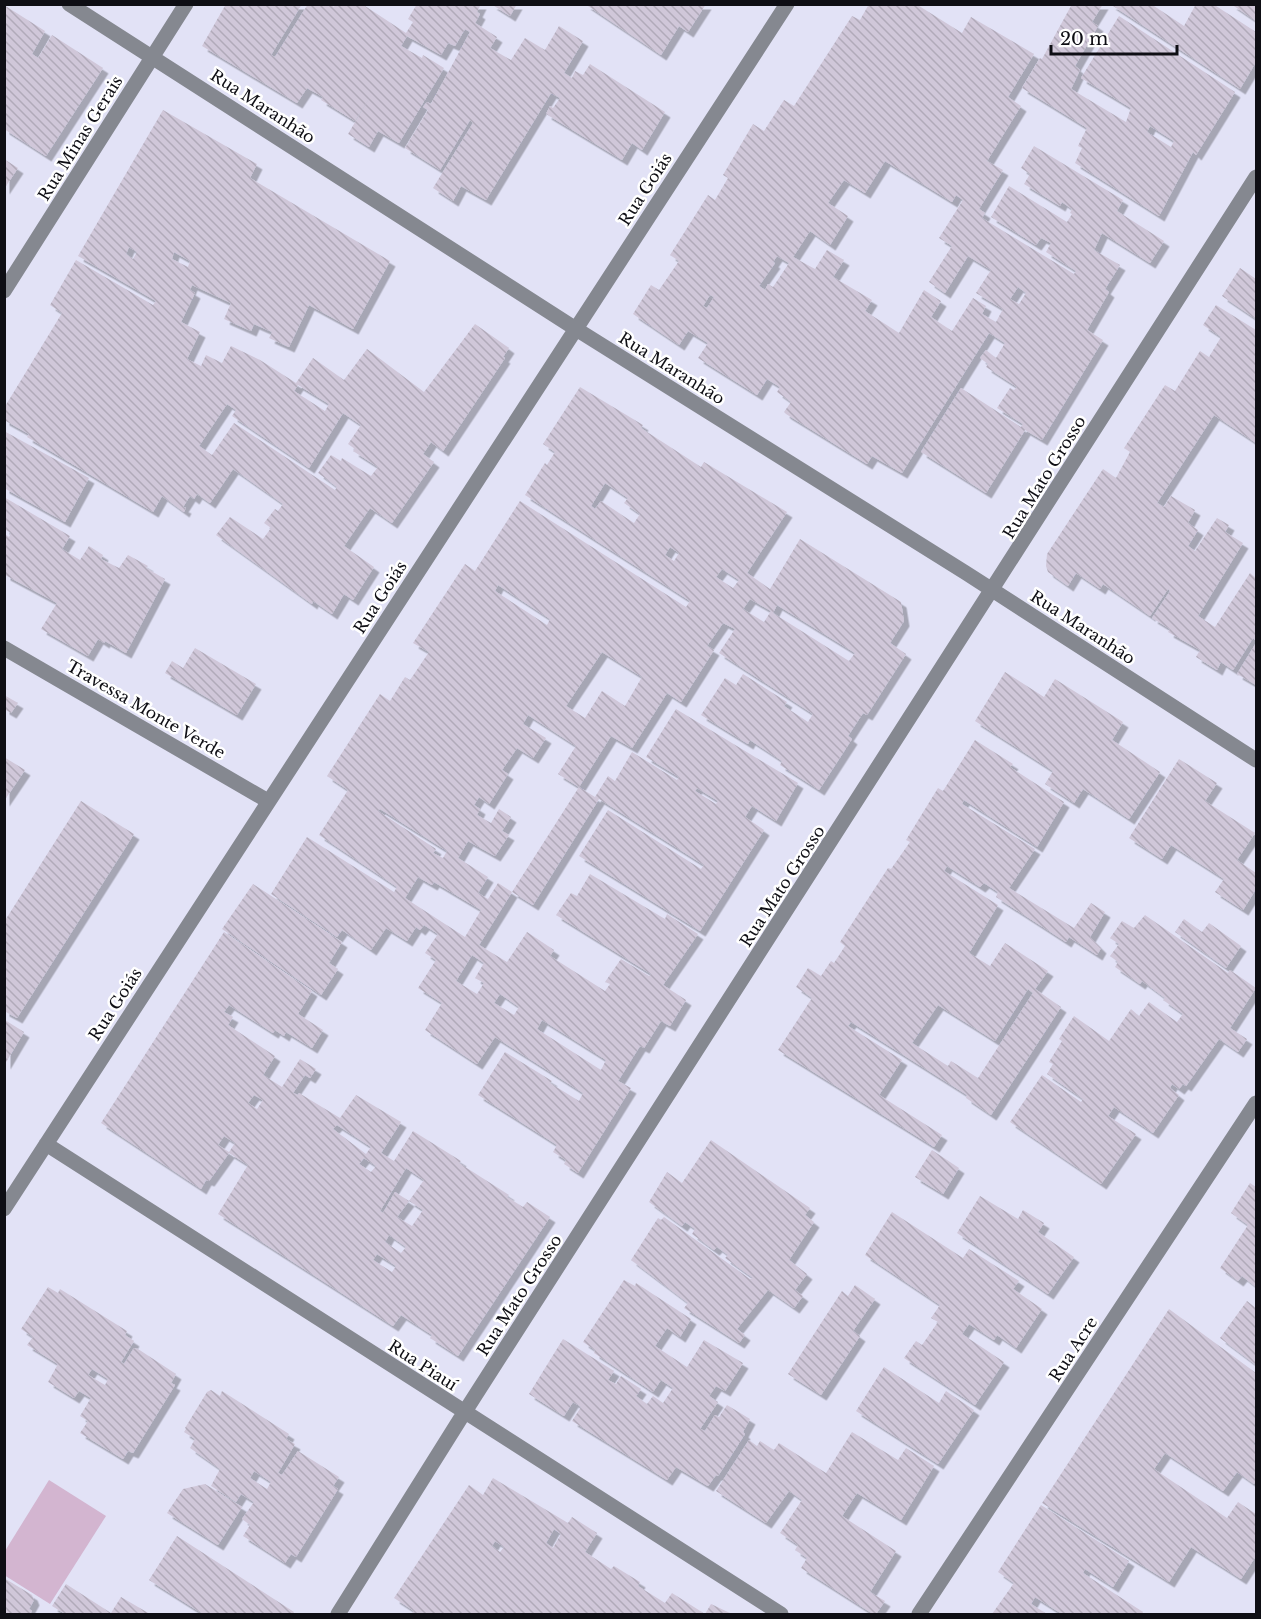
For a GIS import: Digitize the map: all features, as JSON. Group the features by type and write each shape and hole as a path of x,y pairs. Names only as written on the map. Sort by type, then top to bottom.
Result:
{"street":[{"name":"Rua Maranhão","path":"69,4 1257,760"},
{"name":"Rua Minas Gerais","path":"4,291 186,4"},
{"name":"Rua Goiás","path":"4,1209 787,4"},
{"name":"Rua Mato Grosso","path":"338,1614 464,1413 1257,177"},
{"name":"Travessa Monte Verde","path":"4,648 268,801"},
{"name":"Rua Acre","path":"919,1614 1257,1103"},
{"name":"Rua Piauí","path":"46,1144 781,1614"}],"shaded area":[{"path":"49,1480 106,1516 50,1604 4,1575 5,1551"}],"building":[{"path":"226,4 302,4 271,55 275,57 308,4 331,4 334,7 335,4 343,6 344,4 362,4 406,33 413,22 408,19 417,4 481,4 477,12 480,14 475,23 497,37 490,48 511,60 525,38 545,50 559,26 583,41 564,73 572,78 575,71 583,75 590,64 665,112 642,150 632,143 622,160 546,114 550,106 553,108 560,98 551,93 486,200 461,186 453,201 433,188 473,123 470,120 440,170 405,148 428,110 423,107 427,102 431,104 470,32 465,29 455,46 448,43 441,55 407,36 401,46 422,58 423,55 444,68 399,143 378,131 369,147 348,134 373,92 355,121 321,100 323,97 307,88 297,103 202,46"},
{"path":"491,4 517,4 510,16"},
{"path":"585,4 706,4 688,32 679,26 661,55"},
{"path":"869,4 916,4 962,33 971,17 1034,54 1008,97 1021,106 987,161 1003,170 979,209 985,213 982,218 1074,274 1076,271 1046,252 1051,243 1041,238 1036,245 991,217 1009,186 1067,222 1072,214 1070,213 1072,209 1062,202 1060,206 1024,184 1030,174 1021,168 1034,146 1123,200 1117,211 1164,241 1150,263 1102,233 1094,250 1120,265 1105,289 1109,292 1087,330 1103,340 1042,440 1025,430 986,493 921,452 961,388 1021,427 1023,424 997,408 1010,388 1014,390 1017,387 986,367 988,364 980,358 986,350 996,358 1005,343 989,333 902,473 872,456 867,464 786,414 784,412 791,402 777,392 780,387 767,379 757,395 698,358 708,343 688,331 679,345 633,314 651,285 659,290 679,261 670,255 708,195 715,200 728,178 723,175 753,124 764,131 784,100 794,106 852,16 860,20","holes":["885,161 952,202 956,195 963,200 939,238 952,246 929,282 945,293 968,256 991,270 976,293 1003,309 996,322 982,314 986,306 973,298 952,331 931,317 941,301 924,290 899,333 865,311 872,300 833,277 844,260 827,250 815,269 793,257 810,231 830,245 848,216 828,203 844,180 865,193","777,256 789,263 773,287 768,284 765,290 759,286 775,263 773,262","1018,287 1026,293 1019,304 1010,299","710,295 714,297 707,308 703,306"]},
{"path":"1072,4 1103,4 1092,22 1098,26 1075,66 1080,70 1071,89 1126,122 1131,108 1081,78 1119,16 1235,92 1196,155 1193,152 1159,216 1075,163 1082,148 1078,146 1087,128 1022,88 1040,58 1042,59","holes":["1150,126 1174,141 1171,147 1147,132"]},
{"path":"1110,4 1151,4 1184,26 1196,4 1213,4 1256,32 1256,62 1240,89"},
{"path":"1231,4 1256,4 1256,21"},
{"path":"4,5 45,31 32,54 38,58 52,35 103,68 46,156 4,129"},
{"path":"163,110 257,164 250,178 390,261 353,329 309,305 289,347 269,338 272,332 254,324 251,331 224,319 231,303 192,285 190,290 195,293 181,322 200,332 187,359 201,366 206,355 222,363 231,346 260,360 296,383 313,358 344,380 367,349 424,392 475,324 509,348 503,357 505,358 443,451 431,442 423,454 434,462 392,523 370,508 344,546 374,567 353,600 344,594 332,614 313,601 312,604 216,535 230,517 263,539 271,528 264,523 275,509 278,511 283,504 233,469 210,503 197,494 194,499 190,496 183,507 186,508 184,512 162,496 153,512 27,437 29,434 4,420 4,408 62,313 50,305 76,260 153,305 156,301 78,256","holes":["129,247 137,252 133,259 126,254","174,252 190,261 188,267 172,259","298,385 329,404 325,411 294,391","227,404 236,410 232,416 309,468 343,413 361,425 348,444 355,449 353,451 378,467 371,476 342,458 341,461 331,455 318,473 337,487 335,490 234,423 212,455 199,446"]},
{"path":"4,159 18,168 4,189"},
{"path":"1240,268 1256,279 1256,319 1222,296"},
{"path":"1216,305 1256,330 1256,443 1214,415 1157,503 1164,507 1171,496 1195,510 1188,523 1198,530 1188,546 1195,551 1217,518 1229,525 1225,532 1243,543 1198,616 1215,627 1250,573 1256,578 1256,641 1253,638 1233,670 1221,662 1217,670 1196,657 1200,650 1168,632 1170,629 1152,618 1170,591 1168,589 1150,616 1103,584 1100,589 1076,573 1068,586 1048,572 1046,566 1047,554 1103,469 1116,478 1130,452 1124,448 1165,385 1175,391 1200,351 1209,357 1221,337 1203,325"},
{"path":"580,387 643,425 641,428 701,467 704,462 787,512 747,573 770,589 800,539 901,602 904,621 890,643 906,654 867,715 863,713 848,736 852,739 819,790 780,765 782,761 750,740 748,744 701,715 725,678 736,685 743,674 787,702 784,706 808,722 813,714 719,653 735,629 723,623 707,646 714,650 681,702 667,693 632,748 611,736 579,787 558,774 576,746 528,715 523,724 546,738 533,758 517,748 502,770 508,774 489,804 479,797 474,805 480,809 477,815 491,823 499,809 511,817 502,831 509,835 495,856 468,841 458,858 488,877 478,893 488,899 498,883 512,892 479,945 507,962 527,932 554,950 550,956 605,991 610,984 605,982 621,959 649,976 651,974 556,915 571,893 577,896 590,874 665,919 667,914 698,934 663,985 686,1000 670,1026 661,1021 644,1048 640,1046 618,1081 631,1088 578,1173 564,1164 566,1160 553,1152 557,1145 478,1095 505,1052 579,1101 583,1093 495,1037 477,1064 425,1030 442,1003 418,988 436,960 425,953 438,934 424,925 420,930 416,927 407,941 386,928 371,950 342,930 337,937 271,894 307,837 394,892 397,887 319,835 348,790 327,776 380,694 390,701 405,677 410,680 429,652 413,643 465,564 475,571 520,501 686,607 690,601 525,495 545,463 547,465 555,452 543,444","holes":["605,483 628,498 624,503 640,514 634,523 601,501 595,509 591,506","670,547 679,553 674,561 665,555","722,569 739,580 733,588 716,577","498,585 550,619 547,625 495,591","750,599 771,611 764,622 743,609","777,605 855,653 849,661 773,613","602,652 642,677 625,706 602,691 585,718 566,706","380,809 447,851 443,858 433,853 436,849 378,811","418,877 432,885 434,882 481,910 465,937 405,898","472,955 484,963 475,978 484,983 477,994 456,981","500,994 519,1007 514,1015 494,1003","542,1020 606,1060 601,1070 537,1029"]},
{"path":"4,431 89,478 65,522 4,488"},
{"path":"4,497 70,536 62,549 80,560 89,546 103,555 101,559 119,568 128,555 165,579 126,653 98,639 88,656 41,629 57,603 5,575 5,534 9,537 11,533 4,529"},
{"path":"1256,643 1256,685 1237,674"},
{"path":"195,648 256,684 237,715 165,673 172,661 183,668"},
{"path":"1005,672 1044,697 1055,679 1123,722 1112,740 1160,772 1129,819 1083,789 1074,803 1045,784 1053,771 975,721"},
{"path":"4,695 18,703 11,713 4,709"},
{"path":"676,709 798,783 776,821 752,806 745,817 764,830 700,931 579,856 608,810 701,869 704,865 599,799 533,905 512,892 579,787 595,797 608,776 615,781 632,752 677,780 679,777 646,757","holes":["697,788 718,801 716,804 695,791"]},
{"path":"975,740 1013,764 1010,767 1064,802 1037,847 964,800 962,804 1035,849 1009,888 1074,928 1091,903 1105,912 1090,937 1101,948 1097,955 1069,937 1066,942 996,897 998,892 984,883 980,887 947,866 944,871 998,905 969,953 990,966 1005,943 1048,971 1035,989 1061,1007 991,1115 966,1098 967,1095 851,1022 848,1026 902,1060 879,1095 942,1135 934,1147 778,1050 812,998 796,987 808,968 821,976 831,961 834,963 845,946 840,942 888,868 891,869 910,842 906,840 938,788 943,791","holes":["1028,989 1033,993 978,1078 951,1061 948,1066 912,1043 938,1005 995,1041"]},
{"path":"4,757 25,770 4,801"},
{"path":"1179,759 1217,783 1205,801 1255,833 1237,860 1256,873 1256,889 1243,910 1215,892 1224,879 1171,845 1162,859 1129,838"},
{"path":"81,801 134,834 17,1018 4,1011 4,922"},
{"path":"253,884 342,942 329,963 338,969 321,995 222,929"},
{"path":"1145,915 1228,973 1230,970 1256,988 1230,1028 1247,1039 1238,1052 1219,1039 1186,1086 1183,1084 1179,1089 1172,1084 1170,1088 1179,1095 1153,1133 1114,1107 1108,1116 1136,1134 1101,1184 1010,1122 1042,1075 1081,1102 1083,1099 1047,1074 1053,1064 1049,1062 1062,1041 1059,1039 1074,1016 1109,1041 1131,1009 1139,1016 1149,1002 1177,1022 1183,1014 1142,981 1140,984 1115,967 1118,962 1110,956 1119,944 1110,938 1122,921 1134,928"},
{"path":"1184,919 1202,932 1209,923 1241,946 1226,968 1175,932"},
{"path":"224,932 312,991 298,1014 323,1030 312,1048 286,1032 284,1036 275,1030 273,1033 229,1005 224,1012 233,1017 228,1025 275,1056 263,1075 282,1087 300,1059 316,1069 310,1078 305,1075 293,1093 298,1095 299,1093 340,1118 356,1095 401,1122 381,1153 394,1161 413,1131 461,1161 459,1163 509,1195 507,1197 523,1207 527,1202 550,1217 458,1356 430,1338 432,1335 401,1315 393,1326 218,1214 248,1165 229,1153 201,1189 101,1123","holes":["254,1095 263,1100 257,1109 248,1103","337,1125 371,1147 366,1154 333,1129","224,1136 235,1143 229,1152 218,1145","364,1158 376,1166 371,1172 359,1164","406,1168 424,1180 409,1201 395,1192 383,1213 380,1211","409,1201 423,1210 412,1226 397,1217","389,1235 406,1247 401,1253 385,1242","377,1254 396,1266 392,1272 373,1260"]},
{"path":"5,1020 24,1032 5,1064"},
{"path":"711,1140 810,1208 805,1215 814,1222 789,1260 807,1274 795,1290 803,1296 794,1308 768,1290 737,1329 745,1335 739,1343 684,1308 688,1303 631,1260 658,1218 661,1220 664,1217 750,1279 753,1278 725,1258 728,1255 717,1247 714,1250 692,1234 695,1229 685,1222 682,1226 649,1202 667,1172 682,1183"},
{"path":"932,1150 959,1168 943,1194 915,1177"},
{"path":"1250,1183 1256,1187 1256,1287 1242,1276 1238,1281 1220,1268 1248,1225 1231,1213"},
{"path":"980,1196 1018,1219 1023,1210 1044,1223 1038,1232 1074,1257 1048,1294 957,1233"},
{"path":"892,1212 963,1258 969,1249 1019,1281 1013,1289 1042,1309 1016,1348 997,1335 994,1340 969,1324 962,1334 1004,1362 975,1405 904,1358 916,1341 922,1345 938,1322 931,1318 940,1305 865,1255"},
{"path":"624,1280 635,1286 636,1283 691,1319 680,1337 667,1328 655,1346 687,1367 704,1340 743,1363 725,1391 716,1386 709,1396 718,1402 700,1429 705,1431 715,1415 719,1417 727,1405 750,1419 743,1432 745,1434 718,1476 716,1475 708,1486 676,1467 667,1480 572,1421 581,1407 573,1402 564,1416 529,1394 563,1339 614,1371 608,1380 616,1384 621,1376 641,1389 636,1396 647,1404 653,1396 663,1403 673,1388 661,1380 653,1392 594,1353 595,1350 583,1342"},
{"path":"855,1285 875,1299 853,1331 860,1336 821,1395 788,1374 842,1291 848,1296"},
{"path":"48,1287 58,1293 60,1289 127,1331 125,1335 134,1341 121,1362 124,1364 134,1348 176,1374 171,1383 175,1385 133,1453 128,1451 123,1459 80,1433 88,1421 80,1416 91,1398 79,1391 74,1398 48,1382 58,1364 27,1345 33,1337 21,1329","holes":["92,1369 108,1379 105,1385 88,1375"]},
{"path":"1247,1301 1256,1308 1256,1365 1220,1338"},
{"path":"1169,1309 1256,1373 1256,1440 1253,1444 1256,1446 1256,1480 1254,1484 1237,1472 1223,1491 1165,1453 1154,1469 1227,1518 1238,1502 1256,1514 1256,1556 1241,1579 1191,1547 1169,1582 1042,1503"},
{"path":"884,1367 939,1403 946,1391 974,1410 938,1464 856,1411"},
{"path":"211,1390 220,1396 222,1391 289,1434 286,1439 295,1444 278,1473 282,1475 298,1451 339,1477 333,1486 338,1489 296,1557 291,1554 285,1563 243,1536 250,1525 242,1519 254,1502 241,1494 236,1502 211,1486 220,1469 190,1448 195,1439 184,1432 185,1428 207,1392","holes":["254,1471 271,1482 267,1489 250,1478"]},
{"path":"852,1432 898,1460 906,1448 934,1466 901,1520 857,1493 842,1516 896,1551 870,1592 885,1601 876,1614 801,1568 807,1558 795,1550 798,1545 780,1533 802,1500 789,1491 766,1523 716,1491 749,1440 757,1446 760,1441 774,1450 779,1443 826,1473"},
{"path":"493,1478 568,1523 572,1517 597,1533 585,1552 611,1569 614,1566 640,1582 638,1586 665,1603 672,1593 705,1614 411,1614 414,1611 394,1598 469,1485 483,1495","holes":["554,1529 561,1534 553,1548 546,1543","495,1541 504,1547 500,1552 492,1546"]},
{"path":"205,1484 242,1507 218,1545 167,1513 183,1489"},
{"path":"1041,1505 1129,1561 1113,1587 1085,1569 1083,1573 1143,1612 1142,1614 1062,1614 1035,1597 1031,1604 1047,1614 992,1614 1014,1583 998,1572"},
{"path":"177,1536 294,1612 293,1614 203,1614 149,1580"},
{"path":"4,1578 32,1595 34,1600 29,1609 32,1611 30,1614 4,1614"},
{"path":"66,1584 111,1613 121,1597 150,1614 65,1614 52,1606"},
{"path":"711,1604 732,1614 705,1614"}]}
